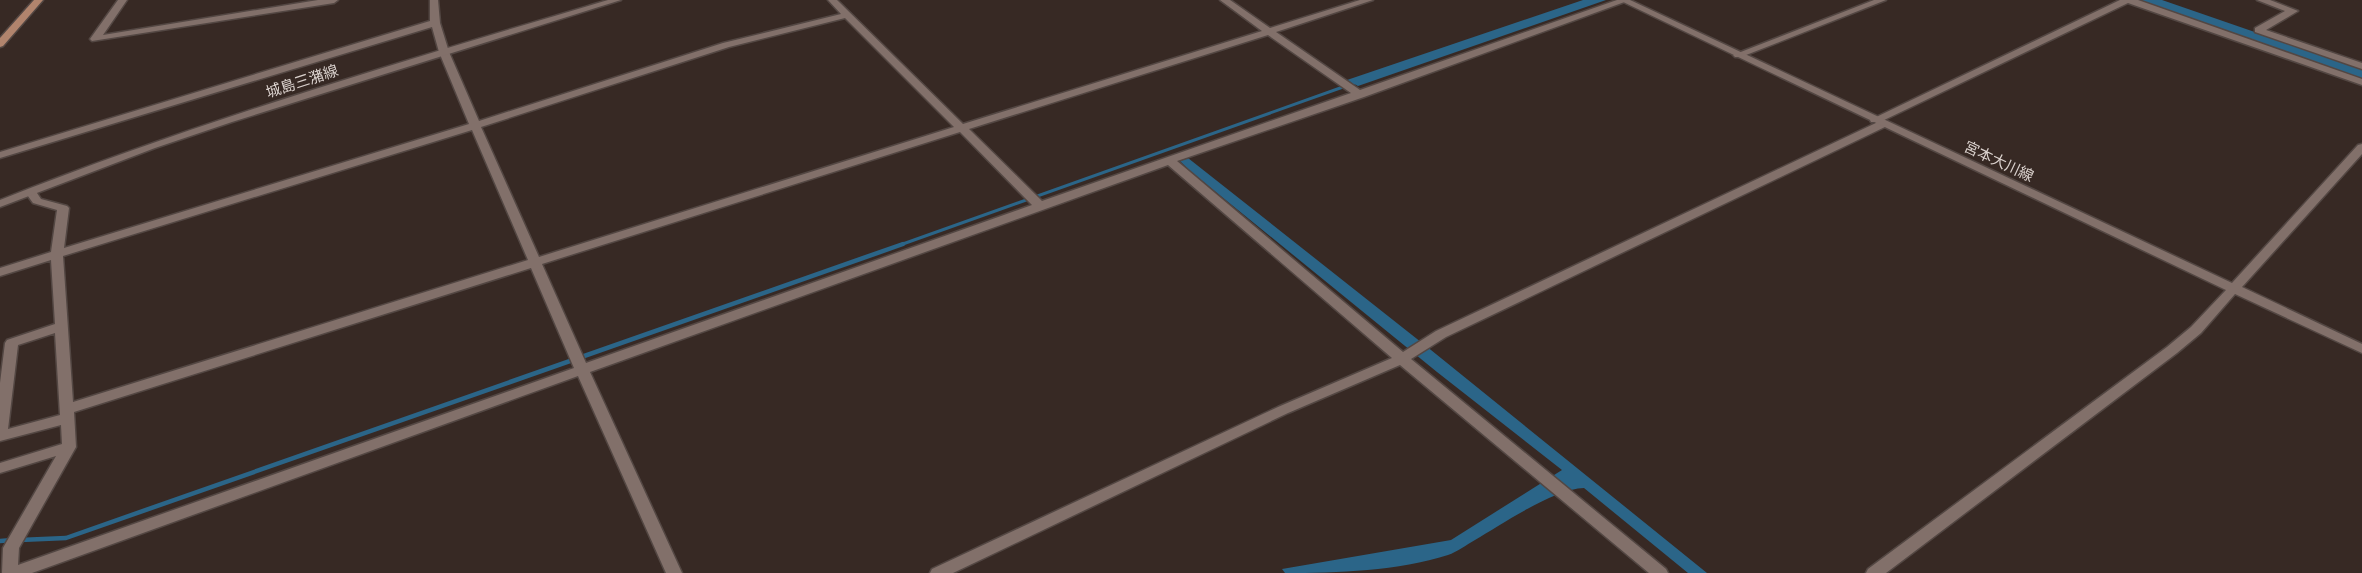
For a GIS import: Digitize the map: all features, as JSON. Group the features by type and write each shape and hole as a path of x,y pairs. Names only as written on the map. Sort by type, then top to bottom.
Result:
{"main road":[{"path":"0,44 39,0"}],"street":[{"path":"122,0 95,39 334,0"},
{"path":"434,0 435,22 444,52 582,370 674,573"},
{"name":"城島三潴線","path":"0,204 126,156 282,102 617,0"},
{"path":"832,0 837,0"},
{"path":"832,0 1040,206"},
{"path":"1224,0 1360,94"},
{"path":"62,326 12,343 0,436 536,262 1369,0"},
{"path":"31,192 38,201 63,208 57,254 69,446 11,548 12,573 1040,206 1625,0"},
{"name":"宮本大川線","path":"1625,0 1879,122 2362,349"},
{"path":"1738,55 1882,0"},
{"path":"938,573 1283,410 1404,356 1442,334 2128,0 2362,82"},
{"path":"2261,0 2293,11 2258,30 2362,66"},
{"path":"0,272 726,45 846,15"},
{"path":"0,154 435,22"},
{"path":"1874,573 2172,350 2196,330 2362,147"},
{"path":"1178,158 1404,356 1660,573"},
{"path":"0,468 69,446"}],"water":[{"path":"1583,0 1606,0 1358,86 1347,80"},
{"path":"2140,0 2162,0 2362,69 2362,79"},
{"path":"1188,158 1431,350 1707,573 1688,573 1584,488 1558,494 1543,501 1448,555 1389,568 1347,572 1285,573 1282,569 1451,540 1562,470 1437,372 1190,171 1180,161"}],"waterway":[{"path":"900,245 1357,82"},
{"path":"20,540 66,538 903,244"},
{"path":"0,541 13,540"}]}
